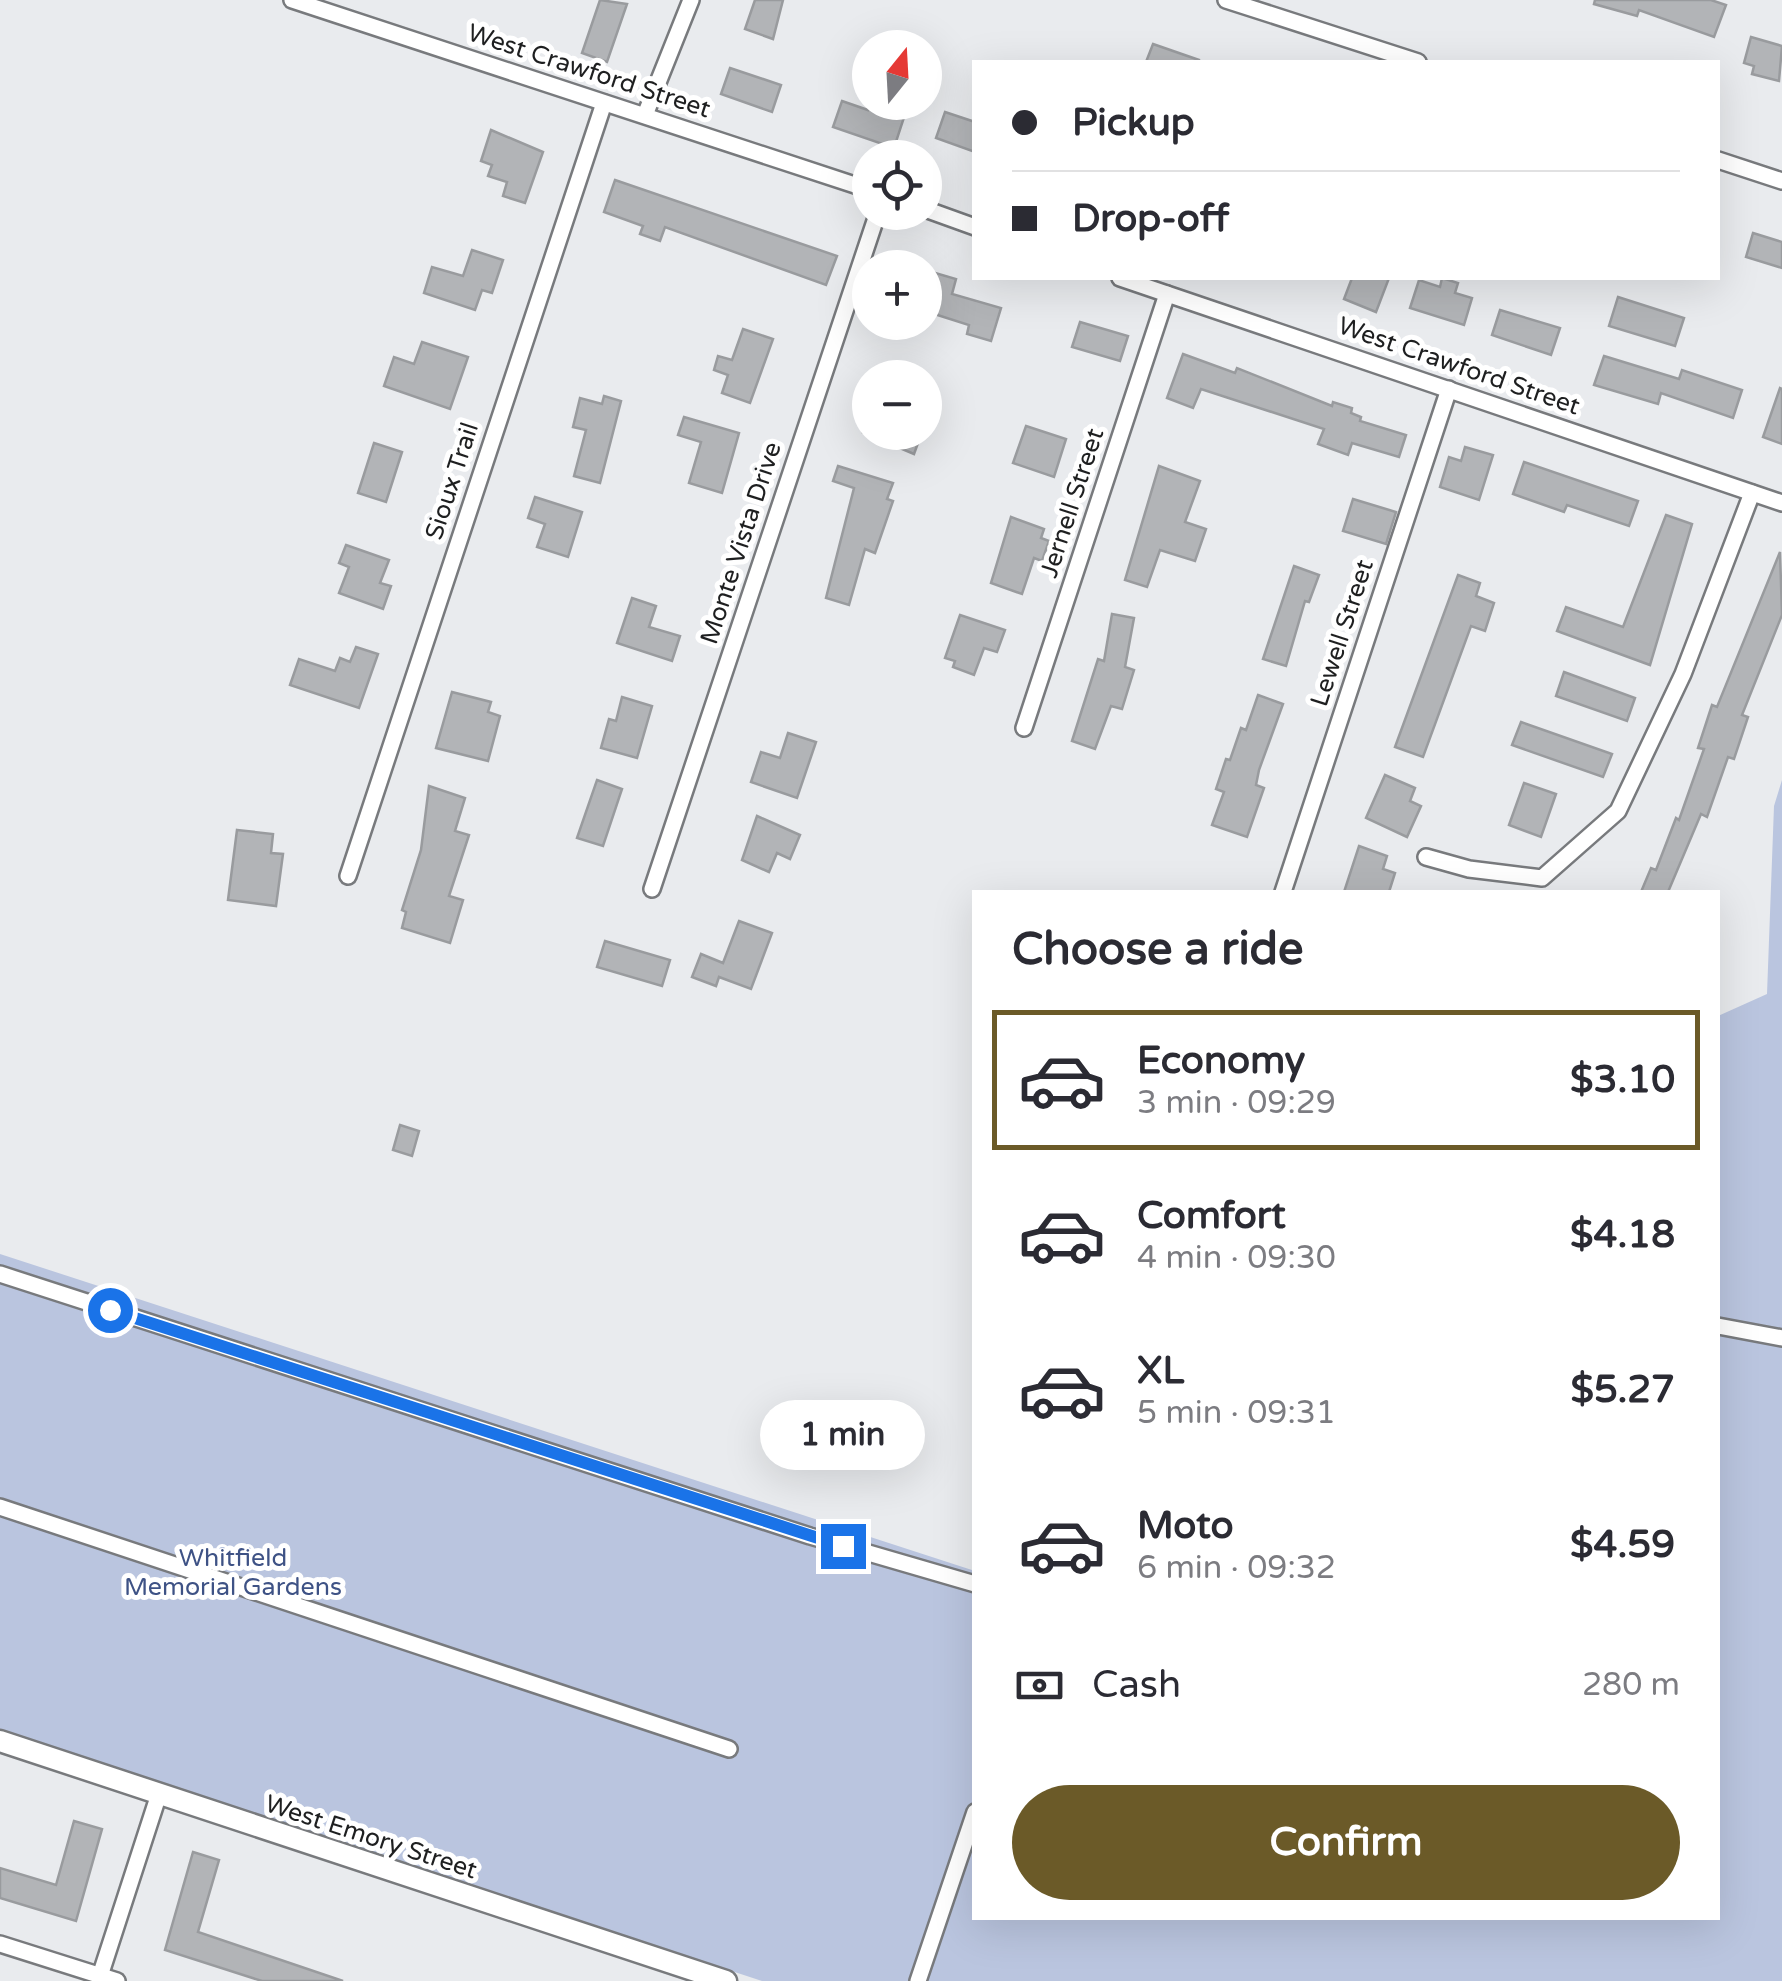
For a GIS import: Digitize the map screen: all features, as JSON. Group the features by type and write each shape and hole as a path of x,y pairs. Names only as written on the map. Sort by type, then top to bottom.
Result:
{"street":[{"name":"West Crawford Street","path":"292,0 852,184"},
{"path":"645,115 691,0"},
{"path":"1226,0 1412,60"},
{"name":"Sioux Trail","path":"348,876 604,102"},
{"path":"1720,161 1782,181"},
{"path":"942,215 972,225"},
{"name":"Monte Vista Drive","path":"652,889 872,230"},
{"name":"West Crawford Street","path":"1126,280 1782,503"},
{"name":"Jernell Street","path":"1024,728 1167,294"},
{"name":"Lewell Street","path":"1284,890 1449,389"},
{"path":"1426,857 1542,878 1618,811 1683,674 1752,493"},
{"path":"0,1274 792,1530 972,1583"},
{"path":"1720,1326 1782,1338"},
{"path":"0,1506 729,1749"},
{"name":"West Emory Street","path":"0,1741 726,1981"},
{"path":"100,1976 159,1794"},
{"path":"918,1981 972,1821"},
{"path":"0,1944 117,1981"}],"green space":[{"name":"Whitfield Memorial Gardens","path":"1782,780 1782,1981 762,1981 433,1873 0,1741 0,1254 972,1570 972,1920 1720,1920 1720,1015 1767,994 1774,806"}],"building":[{"path":"600,0 627,4 607,62 582,53"},
{"path":"755,0 783,0 773,39 745,29"},
{"path":"1595,0 1711,0 1726,5 1714,37 1639,10 1637,16 1594,4"},
{"path":"1751,37 1782,46 1779,81 1752,74 1754,66 1744,63"},
{"path":"1153,44 1199,60 1147,60"},
{"path":"730,68 781,85 772,112 721,94"},
{"path":"842,101 852,104 852,120 903,120 897,140 871,140 833,127"},
{"path":"945,112 972,121 972,151 936,138"},
{"path":"491,130 543,152 525,203 503,196 507,182 488,176 492,165 481,161"},
{"path":"615,180 837,256 826,285 665,227 660,241 640,234 643,226 604,212"},
{"path":"1753,233 1782,242 1782,268 1746,257"},
{"path":"472,250 503,260 492,293 482,290 475,310 424,293 432,267 463,276"},
{"path":"942,275 956,279 952,294 1001,308 991,341 967,334 969,325 942,316"},
{"path":"1351,280 1388,280 1376,312 1344,299"},
{"path":"1419,280 1440,287 1442,280 1458,283 1455,293 1472,298 1464,325 1410,308"},
{"path":"1618,297 1684,318 1675,346 1609,326"},
{"path":"1500,310 1560,328 1551,355 1492,335"},
{"path":"1080,322 1128,336 1120,361 1072,347"},
{"path":"743,329 773,339 750,403 722,393 728,375 714,370 718,356 732,360"},
{"path":"422,342 468,357 450,409 384,386 394,357 414,364"},
{"path":"1183,354 1235,373 1237,368 1332,406 1333,402 1352,408 1351,413 1361,417 1360,421 1406,435 1399,457 1352,443 1348,455 1318,444 1324,429 1201,389 1193,408 1167,398"},
{"path":"1604,356 1679,379 1682,370 1742,390 1733,418 1661,393 1658,404 1594,385"},
{"path":"1782,389 1782,444 1763,437"},
{"path":"604,396 621,401 600,483 574,476 586,430 573,427 580,398 602,404"},
{"path":"684,417 739,433 722,493 689,483 701,442 678,435"},
{"path":"1026,426 1066,439 1054,477 1013,463"},
{"path":"374,443 402,452 386,502 358,493"},
{"path":"1465,447 1493,455 1479,500 1440,487 1449,457 1461,461"},
{"path":"1524,462 1638,501 1629,526 1567,505 1564,512 1513,494"},
{"path":"838,466 893,483 887,499 893,501 875,553 865,549 849,605 826,598 854,488 833,481"},
{"path":"1159,466 1200,481 1185,522 1206,529 1195,561 1160,550 1147,587 1125,580"},
{"path":"535,497 582,512 568,557 537,547 545,524 528,518"},
{"path":"1353,499 1396,512 1386,544 1343,531"},
{"path":"1666,515 1692,524 1650,665 1557,631 1566,607 1623,627"},
{"path":"1011,517 1044,529 1041,538 1049,541 1042,561 1034,558 1022,594 991,583"},
{"path":"346,545 389,560 380,583 391,586 383,609 339,593 349,567 339,563"},
{"path":"1780,552 1782,615 1742,715 1748,717 1734,759 1728,757 1707,817 1701,814 1669,890 1642,890 1651,868 1656,870 1676,818 1679,820 1704,749 1698,748 1712,705 1717,707"},
{"path":"1294,566 1319,575 1309,602 1305,601 1286,666 1263,659"},
{"path":"1458,575 1480,583 1476,596 1494,603 1485,631 1471,626 1423,757 1395,747"},
{"path":"632,598 656,606 649,627 680,636 672,661 617,643"},
{"path":"1112,614 1134,618 1125,667 1134,670 1122,709 1111,706 1095,749 1072,741 1098,659 1104,661"},
{"path":"960,615 1005,630 997,652 984,648 974,675 953,667 955,661 945,658"},
{"path":"356,647 378,654 359,708 290,685 299,659 335,671 340,658 350,662"},
{"path":"1564,672 1635,698 1627,721 1556,696"},
{"path":"452,692 491,702 488,712 500,716 488,761 436,748"},
{"path":"1258,695 1283,704 1259,770 1256,785 1264,788 1247,837 1212,825 1224,792 1216,789 1226,759 1230,760 1241,728 1246,730"},
{"path":"622,697 652,706 637,758 601,748 609,719 616,721"},
{"path":"1521,722 1612,754 1603,777 1512,745"},
{"path":"788,733 816,742 797,798 751,782 761,752 780,758"},
{"path":"1385,775 1415,788 1410,801 1421,806 1407,837 1366,818"},
{"path":"597,780 622,789 603,846 577,838"},
{"path":"1524,783 1556,794 1541,837 1509,825"},
{"path":"429,786 465,798 455,831 469,835 449,896 463,900 450,943 402,928 406,912 402,910 421,850"},
{"path":"757,816 800,835 790,859 777,853 769,872 742,860"},
{"path":"237,830 273,834 271,853 283,854 276,906 228,900"},
{"path":"1359,846 1387,856 1383,869 1395,873 1390,890 1345,890"},
{"path":"739,921 772,933 751,989 719,977 716,986 692,977 701,954 723,963"},
{"path":"605,941 670,960 662,986 597,967"},
{"path":"400,1125 419,1131 412,1156 393,1150"},
{"path":"74,1821 102,1829 76,1921 0,1898 0,1868 56,1885"},
{"path":"193,1852 219,1860 198,1932 343,1981 262,1981 165,1950"}],"route":[{"path":"110,1310 843,1546"}]}
